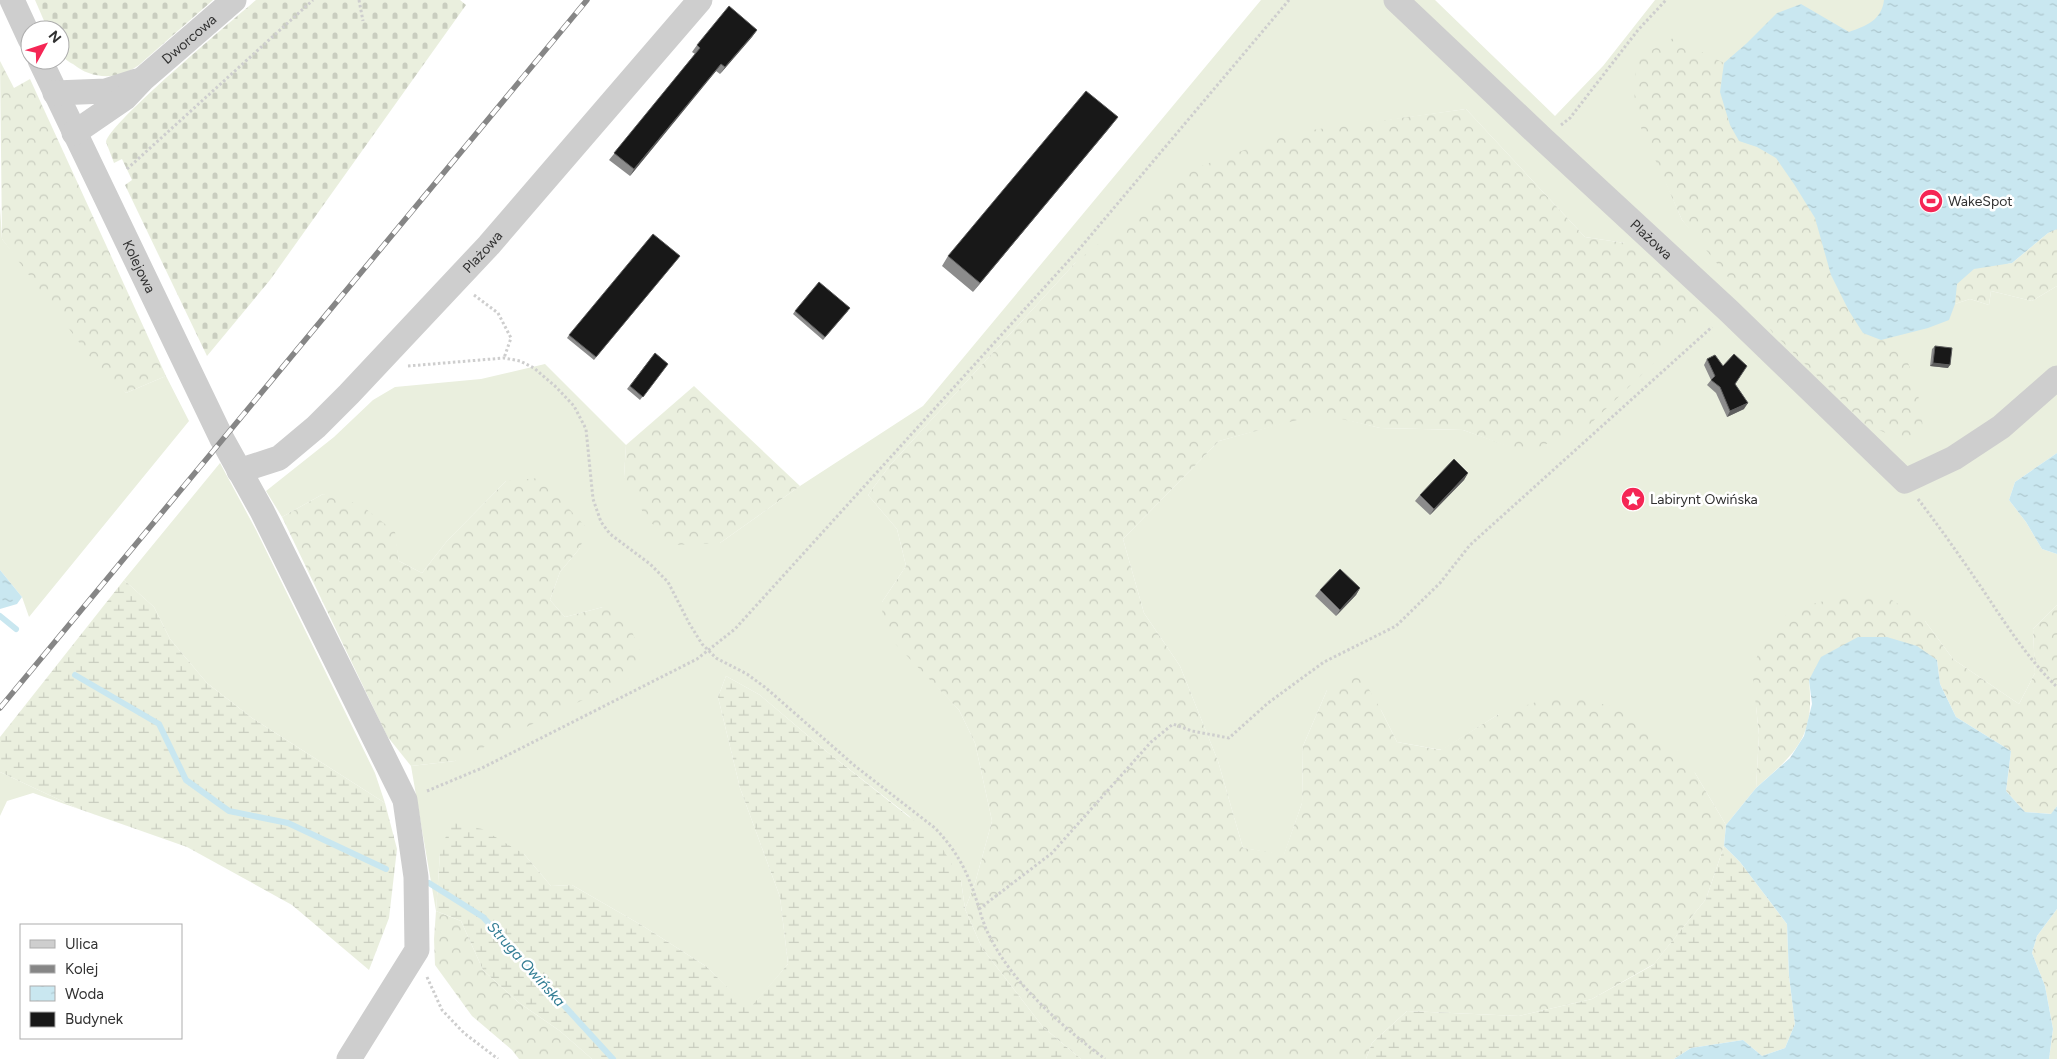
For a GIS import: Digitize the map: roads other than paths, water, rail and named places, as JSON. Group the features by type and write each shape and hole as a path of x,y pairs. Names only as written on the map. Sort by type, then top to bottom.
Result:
{"street":[{"path":"12,0 21,20"},
{"name":"Dworcowa","path":"74,133 125,98 144,78 234,0"},
{"name":"Plażowa","path":"240,471 261,466 289,451 326,417 385,357 456,281 541,185 700,0"},
{"name":"Plażowa","path":"1396,0 1729,311 1904,481 1954,458 2001,427 2057,378"},
{"name":"Kolejowa","path":"45,70 217,430 262,511 405,800 416,877 417,950 349,1059"},
{"name":"Dworcowa","path":"56,93 106,91 144,78"}],"water":[{"name":"WakeSpot","path":"1884,0 2057,0 2057,229 2048,233 2012,263 1974,269 1957,284 1955,304 1949,320 1928,328 1881,340 1863,333 1849,311 1831,275 1815,218 1794,184 1776,158 1757,147 1739,141 1730,125 1720,92 1724,63 1777,13 1801,4 1849,32 1867,25 1877,17 1883,7"},
{"path":"2057,453 2057,554 2042,549 2026,522 2009,500 2015,482"},
{"path":"0,570 22,597 17,604 0,609"},
{"path":"1858,637 1887,637 1917,646 1937,660 1940,684 1956,717 2011,751 2006,791 2025,812 2051,814 2057,806 2057,909 2037,936 2032,953 2045,986 2053,1029 2049,1059 1674,1059 1691,1048 1743,1040 1762,1056 1785,1048 1795,1024 1789,976 1787,924 1740,862 1724,846 1726,825 1756,788 1790,758 1804,736 1812,704 1809,680 1821,657"}],"waterway":[{"path":"0,616 16,629"},
{"path":"75,675 159,724 186,780 229,811 288,823 386,869"},
{"name":"Struga Owińska","path":"429,883 483,917 613,1059"}],"railway":[{"path":"0,708 587,0"}],"place":[{"name":"WakeSpot","path":"1931,201"},
{"name":"Labirynt Owińska","path":"1633,499"}]}
